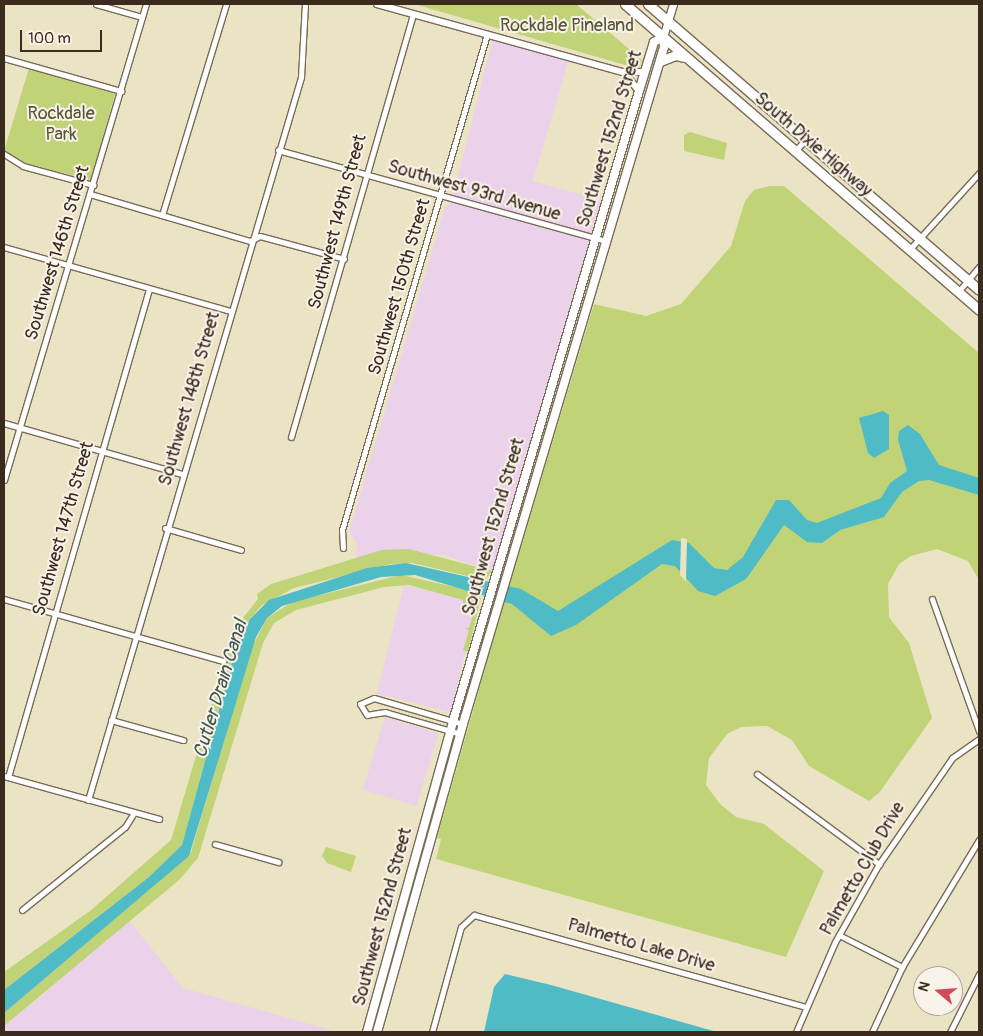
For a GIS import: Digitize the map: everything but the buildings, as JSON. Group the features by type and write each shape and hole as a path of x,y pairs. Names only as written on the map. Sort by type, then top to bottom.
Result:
{"highway":[{"name":"South Dixie Highway","path":"625,4 979,310"},
{"name":"South Dixie Highway","path":"648,4 979,290"},
{"path":"660,61 676,55 688,58"}],"main road":[{"name":"Southwest 152nd Street","path":"378,1032 499,601 660,61 663,36 673,4"},
{"name":"Southwest 152nd Street","path":"367,1032 450,730 624,147 644,72 654,42 663,36"},
{"path":"624,147 631,156"}],"street":[{"path":"96,4 142,17"},
{"name":"Southwest 146th Street","path":"4,480 122,91 146,4"},
{"path":"162,216 226,4"},
{"name":"Southwest 148th Street","path":"88,800 134,636 303,66 305,4"},
{"path":"377,4 623,72 644,72"},
{"name":"Southwest 149th Street","path":"291,437 344,259 365,174 413,14"},
{"name":"Southwest 150th Street","path":"343,548 342,530 441,197 487,34"},
{"path":"4,58 122,91"},
{"path":"623,72 639,91"},
{"path":"795,151 806,139"},
{"name":"Southwest 93rd Avenue","path":"278,150 595,240 606,241"},
{"path":"4,154 23,166 93,185"},
{"path":"909,250 979,172"},
{"path":"90,194 250,241 260,236 344,259"},
{"path":"4,247 230,311"},
{"path":"958,292 979,267"},
{"name":"Southwest 147th Street","path":"6,776 149,289"},
{"path":"4,423 182,474"},
{"path":"166,528 241,550"},
{"path":"4,599 223,661"},
{"path":"932,600 979,732"},
{"path":"461,734 385,712 367,715 360,704 374,698 464,724"},
{"path":"111,720 183,740"},
{"name":"Palmetto Club Drive","path":"796,1032 839,935 878,864 952,758 979,739"},
{"path":"757,774 878,864"},
{"path":"6,776 133,814 159,819"},
{"path":"22,910 125,827 133,814"},
{"path":"872,1032 902,967 979,840"},
{"path":"215,844 278,862"},
{"name":"Palmetto Lake Drive","path":"432,1032 461,927 469,916 479,915 806,1007"},
{"path":"839,935 902,967"},
{"path":"950,1032 979,974"}],"shaded area":[{"path":"493,39 569,59 533,181 601,200 492,571 443,555 382,551 356,559 357,543 349,532 445,207 451,203"},
{"path":"404,585 478,603 451,712 377,694"},
{"path":"385,717 439,733 416,806 363,790"},
{"path":"129,920 183,988 337,1032 4,1032 4,1026 51,988 49,985"}],"green space":[{"name":"Rockdale Pineland","path":"414,4 576,4 642,60 639,69"},
{"name":"Rockdale Park","path":"29,68 115,94 91,180 28,164 4,151"},
{"path":"690,132 727,143 724,160 684,151 684,135"},
{"path":"770,186 784,186 979,353 979,580 968,561 937,549 911,556 899,564 888,584 889,617 909,643 932,718 879,793 869,801 809,766 792,740 767,726 741,727 727,734 709,758 706,785 720,804 736,817 764,824 824,871 786,957 436,859 441,839 437,838 491,647 594,304 646,316 681,304 731,246 745,201 754,190"},
{"path":"409,549 492,571 485,580 412,563 391,564 294,588 262,605 250,619 235,652 182,845 149,877 4,990 4,972 90,911 171,840 235,628 258,599 257,594 271,584 382,550"},
{"path":"401,575 482,593 468,652 463,650 469,630 465,628 469,628 475,608 471,604 463,605 463,600 409,585 384,587 296,610 274,623 263,643 198,858 179,880 4,1026 4,1013 191,852 251,649 267,618 292,602"},
{"path":"326,847 356,856 351,872 327,863 322,856"}],"water":[{"path":"883,411 889,415 889,449 874,458 868,453 859,418"},
{"path":"908,425 920,434 939,465 979,478 979,495 929,480 919,481 902,492 884,517 840,530 822,543 807,542 784,525 746,579 715,596 698,591 675,566 662,564 576,625 551,636 512,604 415,575 381,577 282,606 267,618 256,637 189,856 4,1013 4,990 149,877 182,845 235,652 250,619 269,600 367,568 406,563 521,589 558,611 672,540 689,543 714,568 727,570 743,557 776,500 789,500 807,520 817,523 881,498 890,483 907,471 898,440 899,431"},
{"path":"505,974 551,985 717,1032 484,1032 494,987"}],"pier":[{"path":"681,538 687,539 686,582 680,575"}],"water label":[{"name":"Cutler Drain Canal","path":"221,689"}]}
